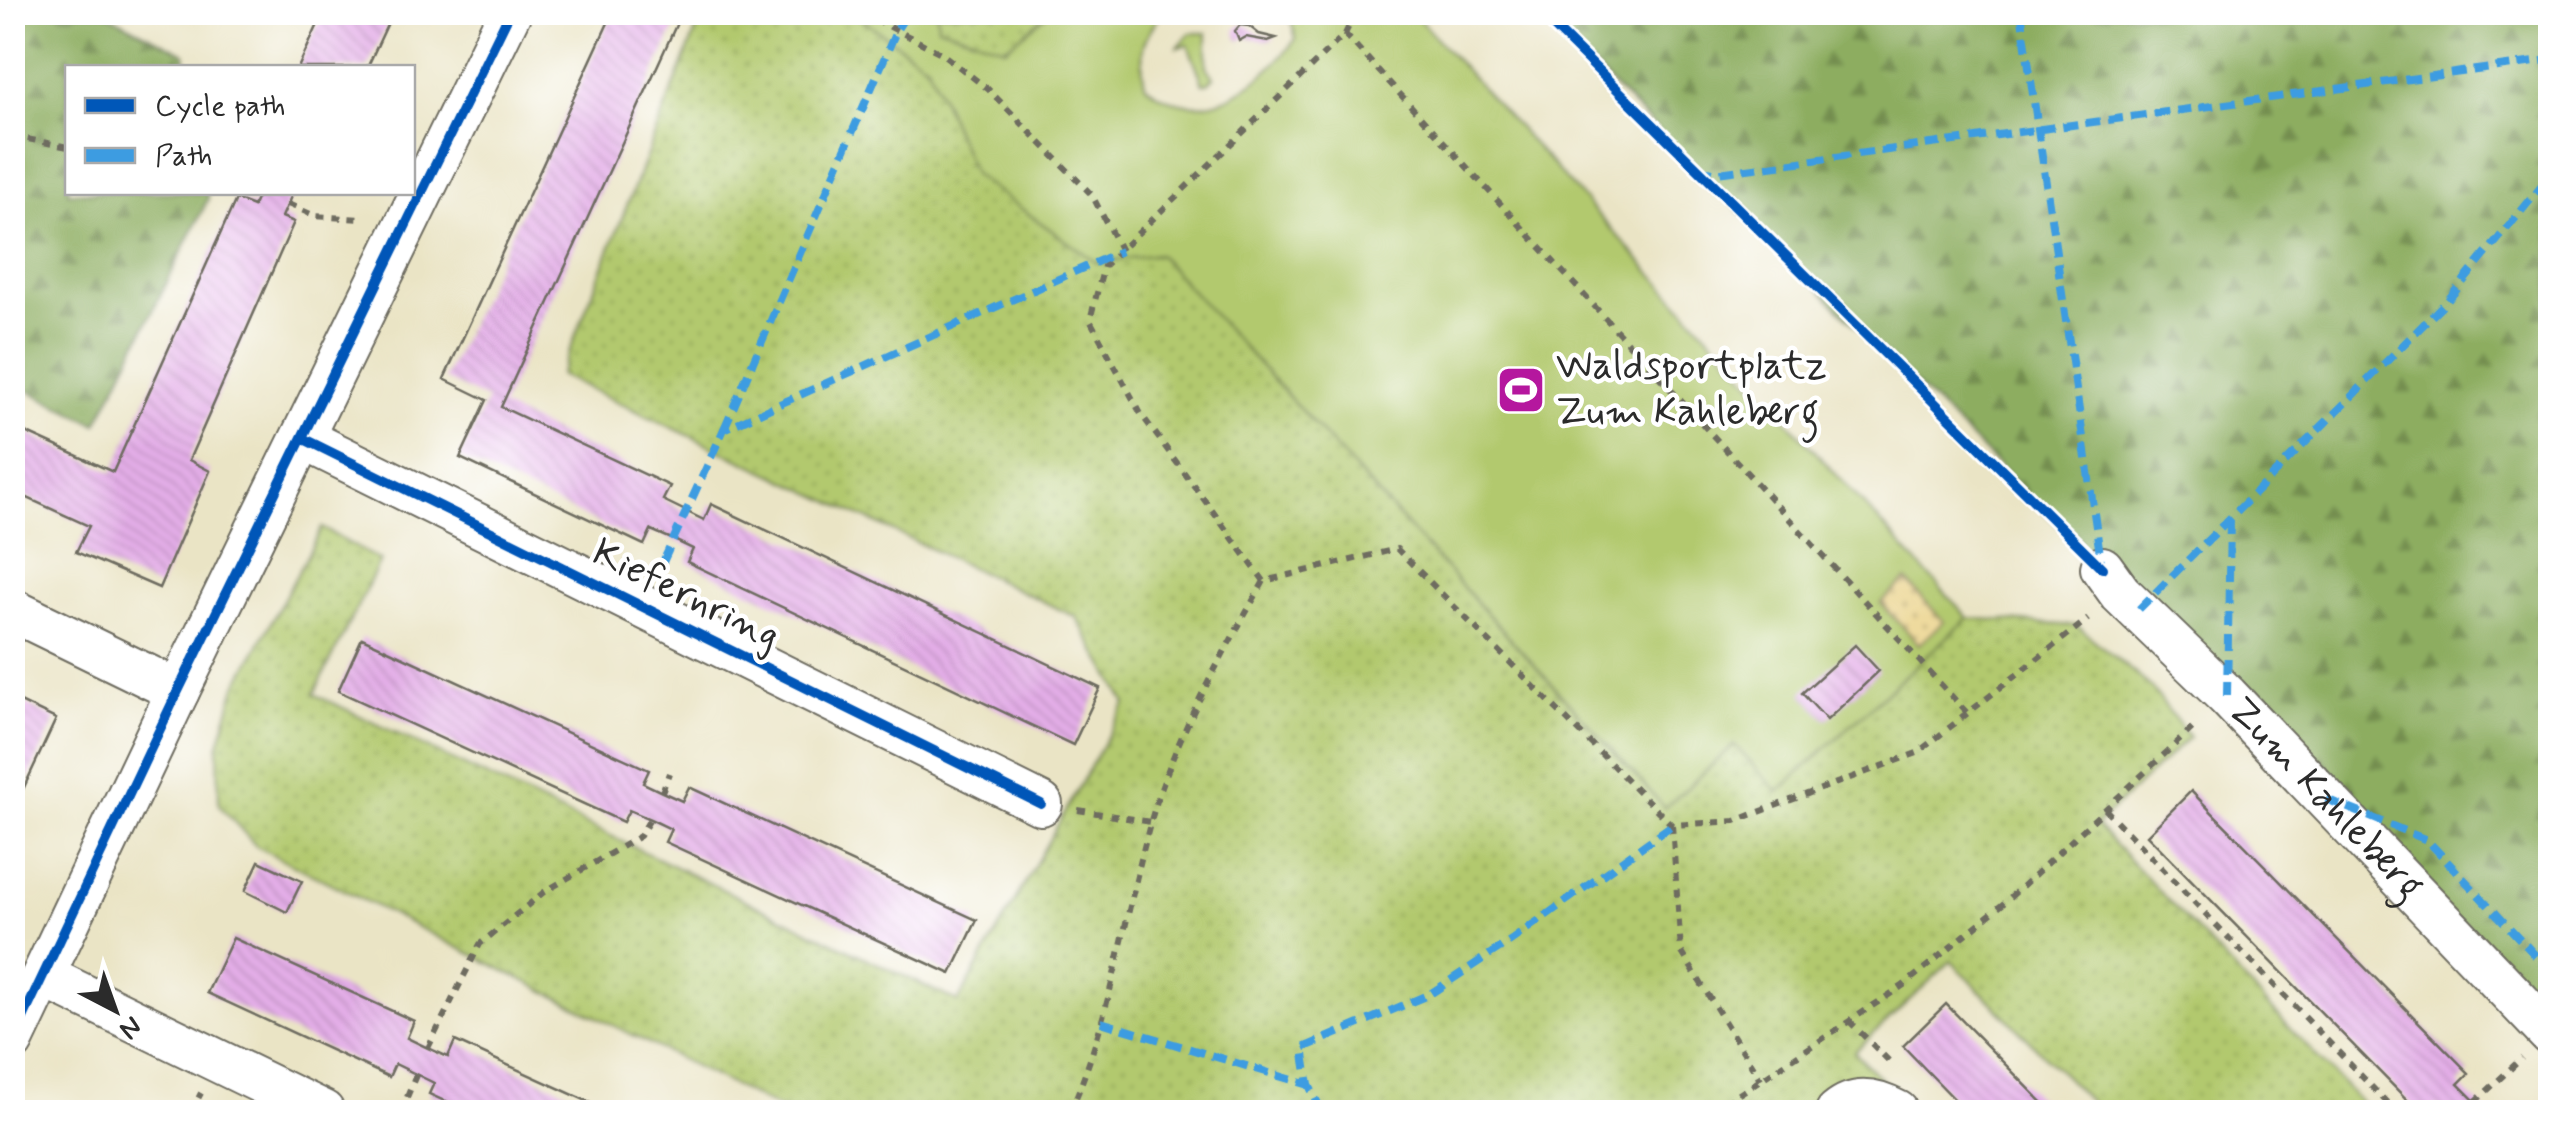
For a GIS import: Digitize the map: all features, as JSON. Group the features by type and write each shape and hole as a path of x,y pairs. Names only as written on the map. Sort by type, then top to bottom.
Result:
{"street":[{"path":"12,1041 178,691 510,12"},
{"name":"Kiefernring","path":"304,439 1041,804"},
{"name":"Zum Kahleberg","path":"2111,581 2227,696 2550,1033"},
{"path":"12,610 178,691"},
{"path":"44,977 323,1112"},
{"path":"1837,1112 1859,1101 1879,1102 1897,1112"}],"path":[{"path":"12,29 22,12"},
{"path":"861,12 941,53 988,90 1092,196 1121,250"},
{"path":"1264,581 1141,414 1090,320 1104,266 1346,34 1356,12"},
{"path":"1346,34 1968,714"},
{"path":"12,136 65,146"},
{"path":"288,204 314,216 409,222"},
{"path":"1070,1112 1112,986 1151,822 1190,712 1264,581 1396,550 1672,825 1681,951 1760,1079"},
{"path":"1672,825 1734,821 1917,753 1968,714 2111,581"},
{"path":"1712,1112 1904,986 2004,904 2227,696"},
{"path":"662,792 669,773"},
{"path":"1041,804 1151,822"},
{"path":"2105,809 2396,1112"},
{"path":"428,1048 480,944 544,892 640,836 650,819"},
{"path":"2476,1102 2550,1033"},
{"path":"401,1112 416,1075"}],"green space":[{"path":"937,12 1049,13 1005,48 938,26"},
{"path":"12,13 105,13 185,54 187,65 65,65 65,195 207,195 208,199 97,424 13,383"},
{"path":"703,13 853,13 928,66 974,175 1097,263 1158,254 1665,808 1734,745 1778,792 1968,618 2077,626 2150,686 2189,737 2096,825 2370,1112 2100,1112 1951,961 1854,1052 1914,1112 786,1112 256,846 219,805 218,747 235,689 322,528 380,561 314,694 958,1002 1126,703 1076,617 560,375"},
{"name":"Waldsportplatz Zum Kahleberg","path":"853,13 938,13 1005,48 1049,13 1163,13 1144,46 1145,85 1167,98 1208,104 1247,87 1281,57 1296,39 1289,13 1413,13 1968,618 1778,792 1665,808 1158,254 1097,263 974,175 928,66"},
{"path":"1539,13 2550,13 2550,1034 2102,568"},
{"path":"1190,33 1207,33 1207,67 1214,77 1208,83 1203,83 1188,45 1178,47"}],"sand":[{"path":"1906,580 1944,622 1919,644 1881,603"}],"building":[{"path":"304,12 393,12 368,65 299,65 320,20"},
{"path":"613,12 682,12 501,407 670,486 663,500 704,520 711,504 1100,688 1073,745 687,562 693,549 674,540 651,530 644,545 460,458 487,400 444,379"},
{"path":"1240,25 1276,38 1268,41 1246,37 1239,41 1235,31"},
{"path":"258,195 292,195 282,217 294,222 189,460 210,471 159,588 76,552 89,526 12,491 12,426 113,472 236,199 253,206"},
{"path":"362,638 649,770 643,783 662,792 682,801 689,787 977,920 951,974 665,842 671,829 650,819 629,810 623,822 338,691"},
{"path":"1855,645 1879,671 1827,720 1802,693"},
{"path":"12,698 56,719 12,813"},
{"path":"2191,791 2469,1073 2458,1084 2486,1112 2441,1112 2436,1106 2429,1112 2419,1112 2147,835"},
{"path":"259,861 302,881 287,912 245,891"},
{"path":"233,938 414,1021 407,1038 428,1048 448,1057 455,1041 611,1112 468,1112 429,1094 434,1083 395,1064 389,1077 207,993"},
{"path":"1946,1004 2052,1112 1967,1112 1903,1046"}],"marked path":[{"path":"724,429 897,29 908,12"},
{"path":"2021,12 2102,568"},
{"path":"1698,169 1718,173 2550,60"},
{"path":"2139,609 2448,300 2550,176"},
{"path":"663,562 724,429 1121,251"},
{"path":"2227,696 2230,518"},
{"path":"2326,799 2427,840 2550,971"},
{"path":"1322,1112 1309,1085 1303,1048 1430,994 1672,825"},
{"path":"1101,1022 1309,1085"}],"cycle path":[{"path":"12,1041 178,691 510,12"},
{"path":"1539,12 2102,568"},
{"path":"304,439 1041,804"}],"place":[{"name":"Waldsportplatz Zum Kahleberg","path":"1521,390"}]}
